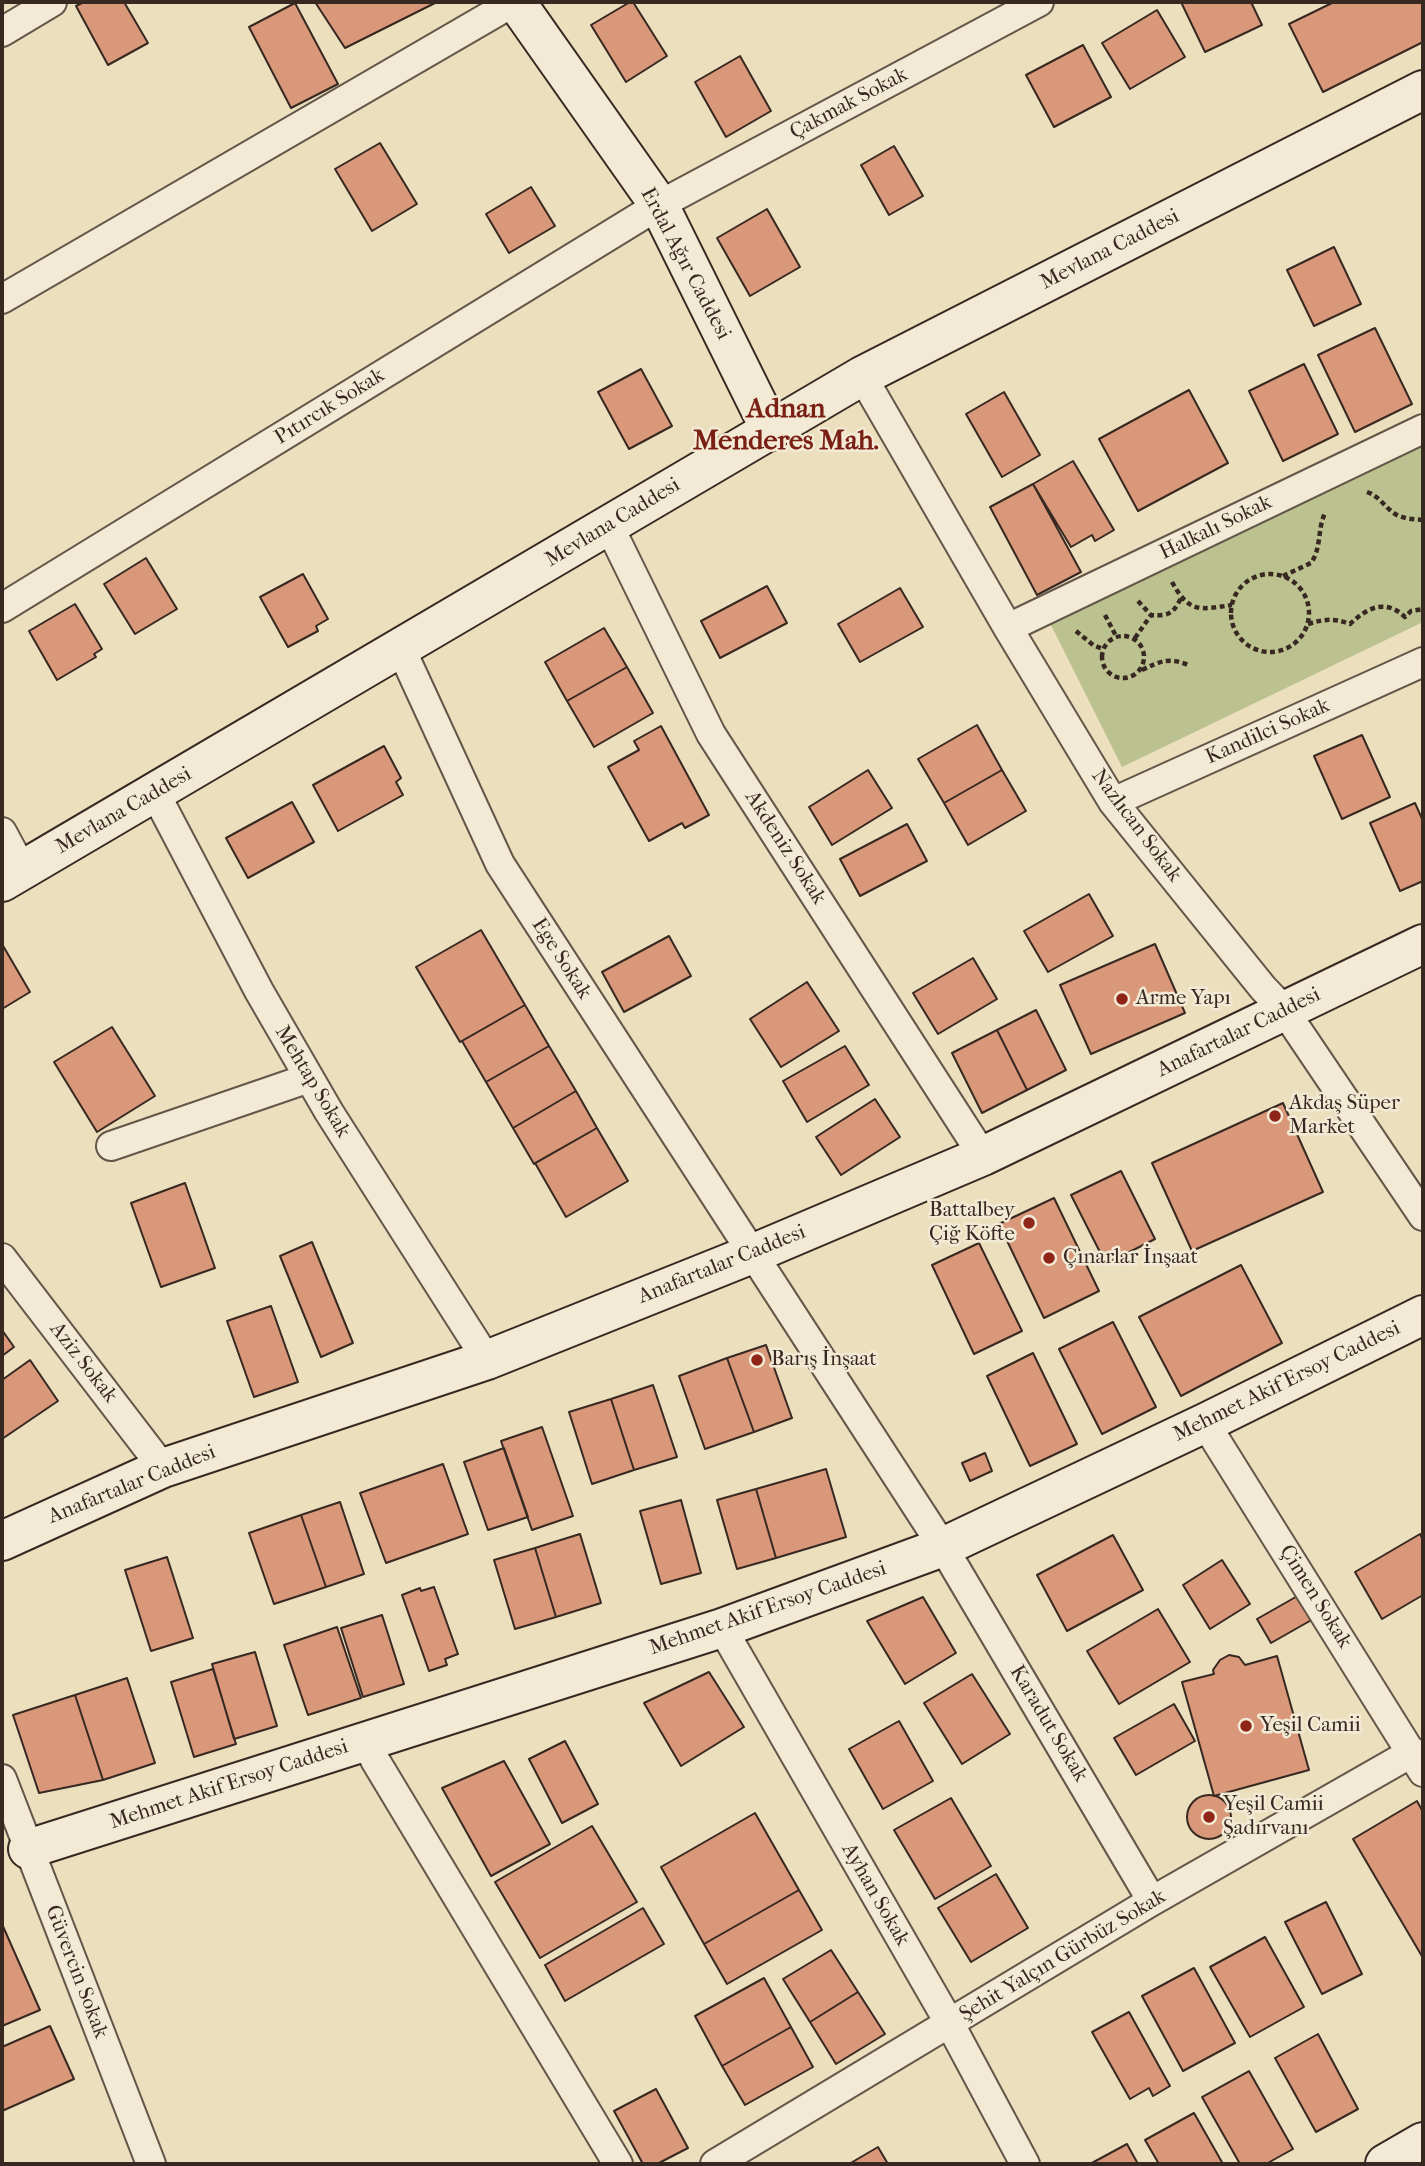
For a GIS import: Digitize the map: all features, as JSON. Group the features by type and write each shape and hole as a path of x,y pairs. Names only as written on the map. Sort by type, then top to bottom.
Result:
{"street":[{"path":"2,32 52,2"},
{"path":"2,299 515,2"},
{"name":"Erdal Ağır Caddesi","path":"515,2 659,205 771,431"},
{"name":"Çakmak Sokak","path":"659,205 1040,2"},
{"name":"Mevlana Caddesi","path":"12,876 862,376 1421,96"},
{"name":"Pıtırcık Sokak","path":"2,608 659,205"},
{"name":"Nazlıcan Sokak","path":"862,376 1113,802 1283,1010 1423,1216"},
{"name":"Halkalı Sokak","path":"1009,628 1423,429"},
{"name":"Akdeniz Sokak","path":"609,526 711,734 984,1156"},
{"name":"Ege Sokak","path":"401,649 500,864 948,1556"},
{"name":"Kandilci Sokak","path":"1113,802 1423,662"},
{"name":"Mehtap Sokak","path":"155,793 259,991 309,1078 487,1360"},
{"path":"2,832 12,876"},
{"name":"Anafartalar Caddesi","path":"2,1541 163,1468 487,1360 752,1254 984,1156 1423,944"},
{"path":"111,1146 309,1078"},
{"name":"Aziz Sokak","path":"2,1258 163,1468"},
{"name":"Mehmet Akif Ersoy Caddesi","path":"1210,1432 1423,1315"},
{"name":"Mehmet Akif Ersoy Caddesi","path":"28,1849 371,1751 726,1637 948,1556 1210,1432 1423,1343"},
{"name":"Çimen Sokak","path":"1210,1432 1418,1762"},
{"name":"Karadut Sokak","path":"948,1556 1152,1900"},
{"name":"Ayhan Sokak","path":"726,1637 950,2024 1025,2164"},
{"path":"371,1751 618,2164"},
{"name":"Şehit Yalçın Gürbüz Sokak","path":"715,2164 1152,1900 1418,1762"},
{"name":"Güvercin Sokak","path":"2,1779 151,2164"},
{"path":"1385,2164 1423,2142"}],"path":[{"path":"1360,491 1371,493 1392,513 1405,519 1423,520"},
{"path":"1283,576 1311,563 1320,543 1319,531 1326,509"},
{"path":"1261,574 1283,576 1296,583 1306,595 1308,624 1301,637 1290,647 1276,652 1261,651 1247,645 1237,634 1231,605 1237,592 1248,580 1261,574"},
{"path":"1169,575 1181,598 1191,606 1207,609 1231,605"},
{"path":"1137,600 1152,615 1167,616 1174,611 1181,598"},
{"path":"1308,624 1326,619 1338,619 1350,624 1369,608 1381,606 1393,608 1405,617 1411,611 1423,609"},
{"path":"1135,638 1152,615"},
{"path":"1065,631 1075,629 1093,645 1103,649"},
{"path":"1138,672 1143,664 1144,654 1135,638 1116,636 1108,641 1103,649 1102,663 1111,675 1125,678 1160,662 1174,659 1188,666"}],"green space":[{"path":"1423,426 1423,622 1122,767 1050,623"}],"building":[{"path":"84,2 124,2 148,43 108,65 76,6"},
{"path":"315,2 437,2 345,48"},
{"path":"633,2 667,56 626,82 591,25"},
{"path":"1181,2 1251,2 1262,25 1205,52"},
{"path":"1334,2 1423,2 1423,42 1323,92 1289,24"},
{"path":"295,3 338,84 291,108 249,27"},
{"path":"1157,10 1185,57 1130,89 1102,43"},
{"path":"1083,45 1111,97 1054,127 1026,75"},
{"path":"740,56 771,111 726,137 695,82"},
{"path":"380,143 417,204 372,231 335,169"},
{"path":"894,146 923,196 889,215 861,165"},
{"path":"531,187 555,226 509,253 486,214"},
{"path":"767,209 800,267 750,296 717,238"},
{"path":"1334,247 1361,304 1314,326 1287,270"},
{"path":"1375,328 1412,404 1355,432 1318,355"},
{"path":"1304,364 1338,434 1283,461 1249,391"},
{"path":"641,369 672,426 629,449 598,392"},
{"path":"1189,390 1228,463 1138,511 1099,439"},
{"path":"1004,392 1040,455 1002,477 966,414"},
{"path":"1073,461 1114,530 1095,541 1092,535 1071,547 1033,484"},
{"path":"1033,484 1081,572 1037,595 990,507"},
{"path":"146,558 177,609 135,634 104,584"},
{"path":"303,574 328,619 316,626 318,631 288,647 260,597"},
{"path":"767,586 787,623 720,658 701,621"},
{"path":"900,588 923,627 860,662 838,624"},
{"path":"75,604 102,649 94,654 96,657 57,680 29,631"},
{"path":"604,628 627,667 567,701 545,662"},
{"path":"627,667 653,713 594,747 567,701"},
{"path":"977,725 1002,770 944,803 918,759"},
{"path":"661,726 709,815 685,828 682,823 649,841 608,767 639,750 634,741"},
{"path":"1362,735 1390,797 1342,819 1314,756"},
{"path":"384,746 401,778 396,782 403,795 338,831 313,785"},
{"path":"868,770 892,808 832,845 809,807"},
{"path":"1002,770 1026,811 968,845 944,803"},
{"path":"292,802 314,842 248,878 226,838"},
{"path":"1415,803 1423,821 1423,881 1400,891 1370,823"},
{"path":"907,824 927,861 860,896 840,859"},
{"path":"1089,894 1113,936 1048,972 1024,931"},
{"path":"481,930 525,1005 460,1042 416,967"},
{"path":"669,936 691,976 624,1012 602,972"},
{"path":"2,944 30,992 2,1009"},
{"name":"Arme Yapı","path":"1155,944 1185,1013 1091,1054 1060,985"},
{"path":"973,958 997,999 938,1034 913,993"},
{"path":"807,982 839,1031 781,1067 750,1019"},
{"path":"525,1005 549,1046 486,1082 462,1041"},
{"path":"1036,1010 1066,1070 1027,1090 997,1030"},
{"path":"112,1027 155,1096 97,1132 54,1062"},
{"path":"997,1030 1027,1090 982,1113 952,1053"},
{"path":"549,1046 576,1091 513,1128 486,1082"},
{"path":"845,1046 869,1085 807,1122 783,1081"},
{"path":"576,1091 597,1128 534,1164 513,1128"},
{"path":"875,1099 900,1137 841,1175 816,1137"},
{"path":"1283,1103 1323,1192 1192,1251 1152,1163"},
{"path":"597,1128 628,1181 566,1217 535,1163"},
{"path":"1121,1171 1155,1239 1106,1264 1071,1195"},
{"path":"185,1183 215,1268 161,1287 131,1203"},
{"name":"Çınarlar İnşaat","path":"1054,1198 1099,1291 1044,1318 999,1224"},
{"path":"312,1242 353,1343 321,1357 280,1256"},
{"path":"979,1243 1022,1331 974,1354 932,1265"},
{"path":"1241,1265 1282,1343 1181,1396 1139,1317"},
{"path":"271,1306 298,1382 254,1397 227,1321"},
{"path":"1113,1322 1156,1407 1102,1434 1059,1349"},
{"path":"2,1330 14,1347 2,1356"},
{"path":"766,1345 792,1418 754,1432 727,1358"},
{"path":"1033,1353 1077,1444 1030,1466 987,1376"},
{"path":"727,1358 754,1432 705,1449 679,1376"},
{"path":"30,1360 58,1401 2,1439 2,1380"},
{"path":"653,1385 677,1457 634,1470 611,1399"},
{"path":"611,1399 634,1470 592,1484 569,1412"},
{"path":"542,1427 573,1516 532,1530 501,1441"},
{"path":"504,1448 528,1517 488,1530 464,1462"},
{"path":"985,1453 992,1471 970,1481 962,1463"},
{"path":"443,1464 468,1534 386,1563 360,1493"},
{"path":"826,1469 846,1537 776,1558 756,1489"},
{"path":"756,1489 776,1558 737,1569 717,1500"},
{"path":"681,1500 701,1573 661,1584 640,1511"},
{"path":"340,1502 364,1574 326,1587 301,1515"},
{"path":"301,1515 326,1587 274,1604 249,1533"},
{"path":"580,1534 601,1603 556,1617 535,1548"},
{"path":"1420,1534 1423,1540 1423,1595 1382,1619 1355,1572"},
{"path":"1113,1535 1143,1590 1067,1631 1037,1575"},
{"path":"535,1548 556,1617 515,1629 494,1560"},
{"path":"167,1557 193,1638 151,1651 125,1570"},
{"path":"1222,1560 1250,1604 1210,1629 1183,1585"},
{"path":"434,1587 458,1654 445,1659 447,1665 429,1671 402,1595 420,1588 421,1591"},
{"path":"1301,1594 1315,1618 1271,1643 1257,1619"},
{"path":"923,1597 956,1653 905,1684 867,1621"},
{"path":"1158,1609 1190,1662 1119,1704 1087,1651"},
{"path":"382,1615 404,1684 363,1697 341,1628"},
{"path":"337,1627 361,1698 308,1715 284,1645"},
{"path":"255,1652 277,1726 234,1739 212,1664"},
{"name":"Yeşil Camii","path":"1229,1655 1239,1657 1245,1665 1277,1656 1309,1770 1214,1796 1182,1682 1214,1674 1213,1670 1220,1660"},
{"path":"213,1669 236,1744 194,1757 171,1682"},
{"path":"709,1672 744,1727 681,1766 644,1703"},
{"path":"972,1674 1010,1734 962,1764 924,1703"},
{"path":"127,1678 155,1763 103,1780 75,1695"},
{"path":"75,1695 103,1780 39,1793 13,1715"},
{"path":"1174,1704 1195,1741 1136,1775 1114,1738"},
{"path":"899,1721 933,1781 883,1809 849,1749"},
{"path":"565,1741 598,1804 562,1823 529,1759"},
{"path":"504,1761 550,1844 491,1876 442,1788"},
{"name":"Yeşil Camii Şadırvanı","path":"1209,1795 1218,1796 1225,1801 1230,1808 1230,1826 1225,1833 1218,1838 1209,1839 1200,1838 1193,1833 1188,1826 1187,1817 1188,1808 1193,1801 1200,1796"},
{"path":"951,1798 991,1866 935,1899 894,1830"},
{"path":"1417,1801 1423,1812 1423,1958 1353,1839"},
{"path":"755,1813 799,1890 704,1944 661,1867"},
{"path":"592,1826 637,1902 540,1958 495,1882"},
{"path":"996,1874 1028,1928 971,1962 938,1908"},
{"path":"799,1890 822,1930 727,1984 704,1944"},
{"path":"1326,1902 1362,1974 1322,1994 1285,1922"},
{"path":"643,1908 664,1944 565,2001 545,1965"},
{"path":"2,1924 40,2010 2,2026"},
{"path":"1265,1937 1304,2007 1250,2037 1210,1967"},
{"path":"831,1950 858,1992 810,2022 783,1979"},
{"path":"1194,1968 1235,2043 1183,2071 1142,1996"},
{"path":"764,1978 791,2027 722,2066 695,2016"},
{"path":"858,1992 885,2034 836,2064 810,2022"},
{"path":"1129,2012 1170,2086 1153,2096 1149,2088 1130,2099 1092,2032"},
{"path":"50,2026 74,2079 2,2111 2,2047"},
{"path":"791,2027 813,2067 745,2105 722,2066"},
{"path":"1318,2034 1358,2109 1316,2132 1275,2058"},
{"path":"1249,2071 1293,2149 1266,2164 1240,2164 1202,2097"},
{"path":"656,2089 688,2148 657,2164 643,2164 614,2111"},
{"path":"1194,2113 1223,2164 1159,2164 1145,2140"},
{"path":"1127,2144 1138,2164 1090,2164"},
{"path":"878,2147 888,2164 849,2164"}],"place":[{"name":"Arme Yapı","path":"1122,999"},
{"name":"Akdaş Süper Market","path":"1275,1116"},
{"name":"Battalbey Çiğ Köfte","path":"1029,1223"},
{"name":"Çınarlar İnşaat","path":"1049,1258"},
{"name":"Barış İnşaat","path":"757,1360"},
{"name":"Yeşil Camii","path":"1246,1726"},
{"name":"Yeşil Camii Şadırvanı","path":"1209,1817"}],"district":[{"name":"Adnan Menderes Mah.","path":"786,426"}]}
